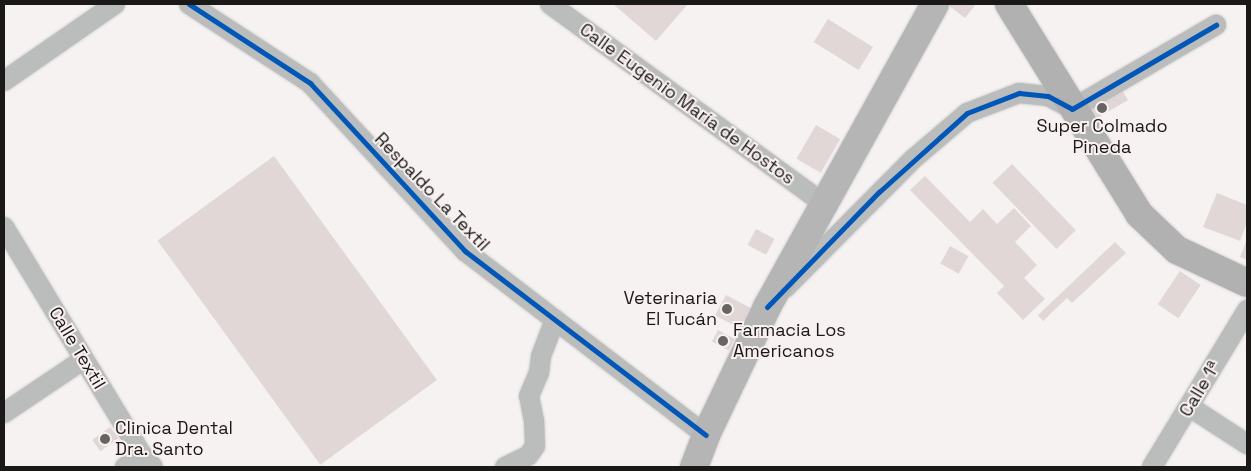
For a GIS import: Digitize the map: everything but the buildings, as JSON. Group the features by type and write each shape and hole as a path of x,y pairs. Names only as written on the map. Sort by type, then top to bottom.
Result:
{"main road":[{"path":"694,467 706,436 767,307 935,4"},
{"path":"1009,4 1072,109 1139,214 1177,250 1247,283"}],"street":[{"path":"4,81 115,4"},
{"name":"Respaldo La Textil","path":"189,4 310,82 465,251 706,436"},
{"name":"Calle Eugenio María de Hostos","path":"550,4 824,204"},
{"path":"767,307 879,192 967,113 1019,93 1048,96 1072,109 1216,25"},
{"name":"Calle Textil","path":"4,227 83,360 148,461"},
{"name":"Calle 1ª","path":"1152,467 1247,310"},
{"path":"505,467 528,456 535,446 534,421 528,396 540,373 540,356 555,320"},
{"path":"4,413 83,360"},
{"path":"1190,407 1247,444"},
{"path":"125,467 148,461"}],"cycle path":[{"path":"189,4 310,83 465,251 706,435"},
{"path":"767,307 879,192 967,113 1019,93 1048,96 1072,109 1216,25"}],"place":[{"name":"Super Colmado Pineda","path":"1102,108"},
{"name":"Veterinaria El Tucán","path":"727,309"},
{"name":"Farmacia Los Americanos","path":"723,341"},
{"name":"Clinica Dental Dra. Santo","path":"105,439"}]}
